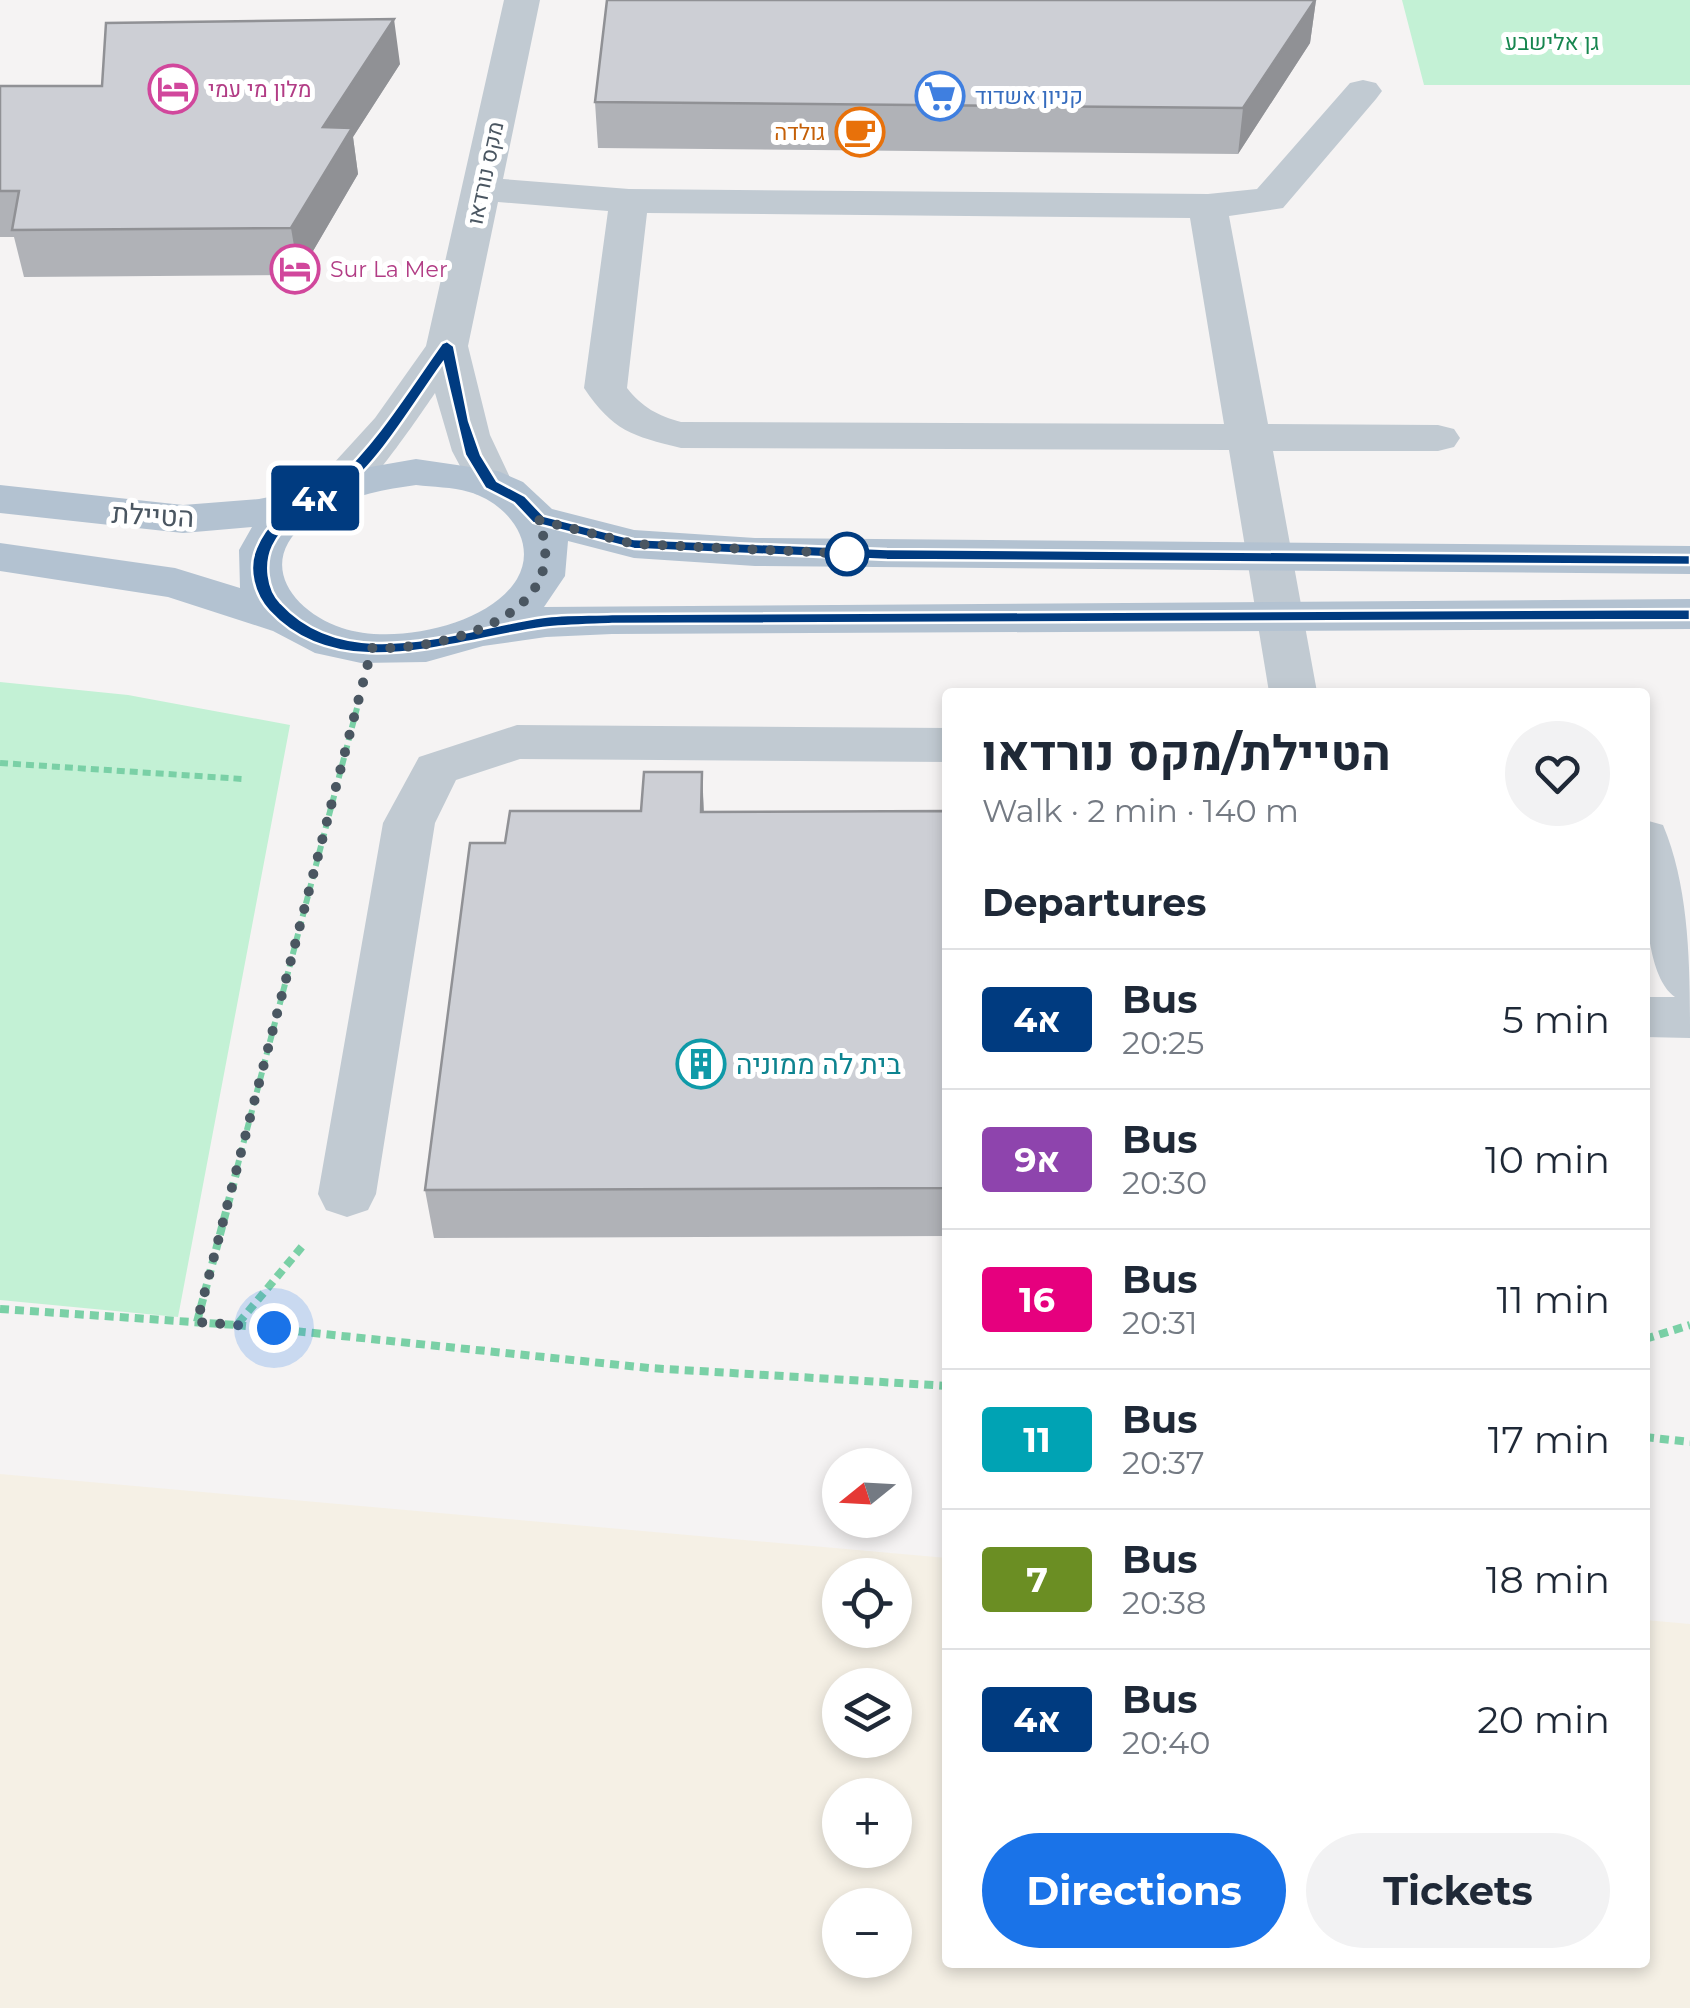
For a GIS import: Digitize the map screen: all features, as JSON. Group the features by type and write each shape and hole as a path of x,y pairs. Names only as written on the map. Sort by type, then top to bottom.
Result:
{"main road":[{"path":"288,620 268,599 260,574 263,548 279,524 322,494 376,476 416,472 455,475 491,484 520,500 538,520 548,543 546,568 532,592 508,614 476,632"},
{"name":"הטיילת","path":"0,499 182,519 259,512 322,494"},
{"path":"538,520 634,544 755,552 1690,560"},
{"path":"0,557 175,583 288,620 316,637 372,648 436,644 476,632 546,622 612,619 1690,614"}],"street":[{"name":"מקס נורדאו","path":"322,494 390,427 447,346 522,0"},
{"path":"482,189 628,202 1208,206 1269,200 1364,91"},
{"path":"628,202 605,388 622,414 642,426 681,435 1438,438"},
{"path":"1208,206 1292,688"},
{"name":"מקס נורדאו","path":"447,346 462,421 473,455 491,484"},
{"path":"347,1194 410,824 437,770 516,742 942,745"},
{"path":"1650,854 1690,982"},
{"path":"1650,1018 1690,1018"}],"path":[{"path":"197,1322 372,648"},
{"path":"0,763 243,779"},
{"path":"236,1324 347,1194"},
{"path":"0,1308 236,1324 648,1368 942,1386"},
{"path":"1650,1337 1690,1325"},
{"path":"1650,1438 1690,1442"}],"green space":[{"name":"גן אלישבע","path":"1402,0 1690,0 1690,85 1424,85"},
{"path":"0,682 128,695 290,725 178,1317 0,1300"}],"sand":[{"path":"0,1474 942,1558 942,1968 1650,1968 1650,1620 1690,1624 1690,2008 0,2008"}],"building":[{"name":"קניון אשדוד","path":"607,0 1315,0 1243,108 595,102"},
{"path":"394,19 323,127 352,128 291,228 12,230 19,191 0,191 0,86 102,86 106,23"},
{"name":"בית לה ממוניה","path":"644,772 702,772 701,812 942,811 942,1188 425,1190 470,843 505,843 510,811 641,811"}],"bus line":[{"name":"4א","path":"1690,560 755,552 634,544 538,520 520,500 491,484 473,455 462,421 447,346 390,427 338,486 306,503 279,524 263,548 260,574 268,599 288,620 316,637 354,647 395,649 546,622 612,619 1690,614"}],"place":[{"name":"מלון מי עמי","path":"173,89"},
{"name":"קניון אשדוד","path":"940,96"},
{"name":"גולדה","path":"860,132"},
{"name":"Sur La Mer","path":"295,269"},
{"name":"בית לה ממוניה","path":"701,1064"}],"route":[{"path":"274,1328 197,1322 372,648 436,644 476,632 508,614 532,592 546,568 548,543 538,520 634,544 854,554 847,554"}]}
